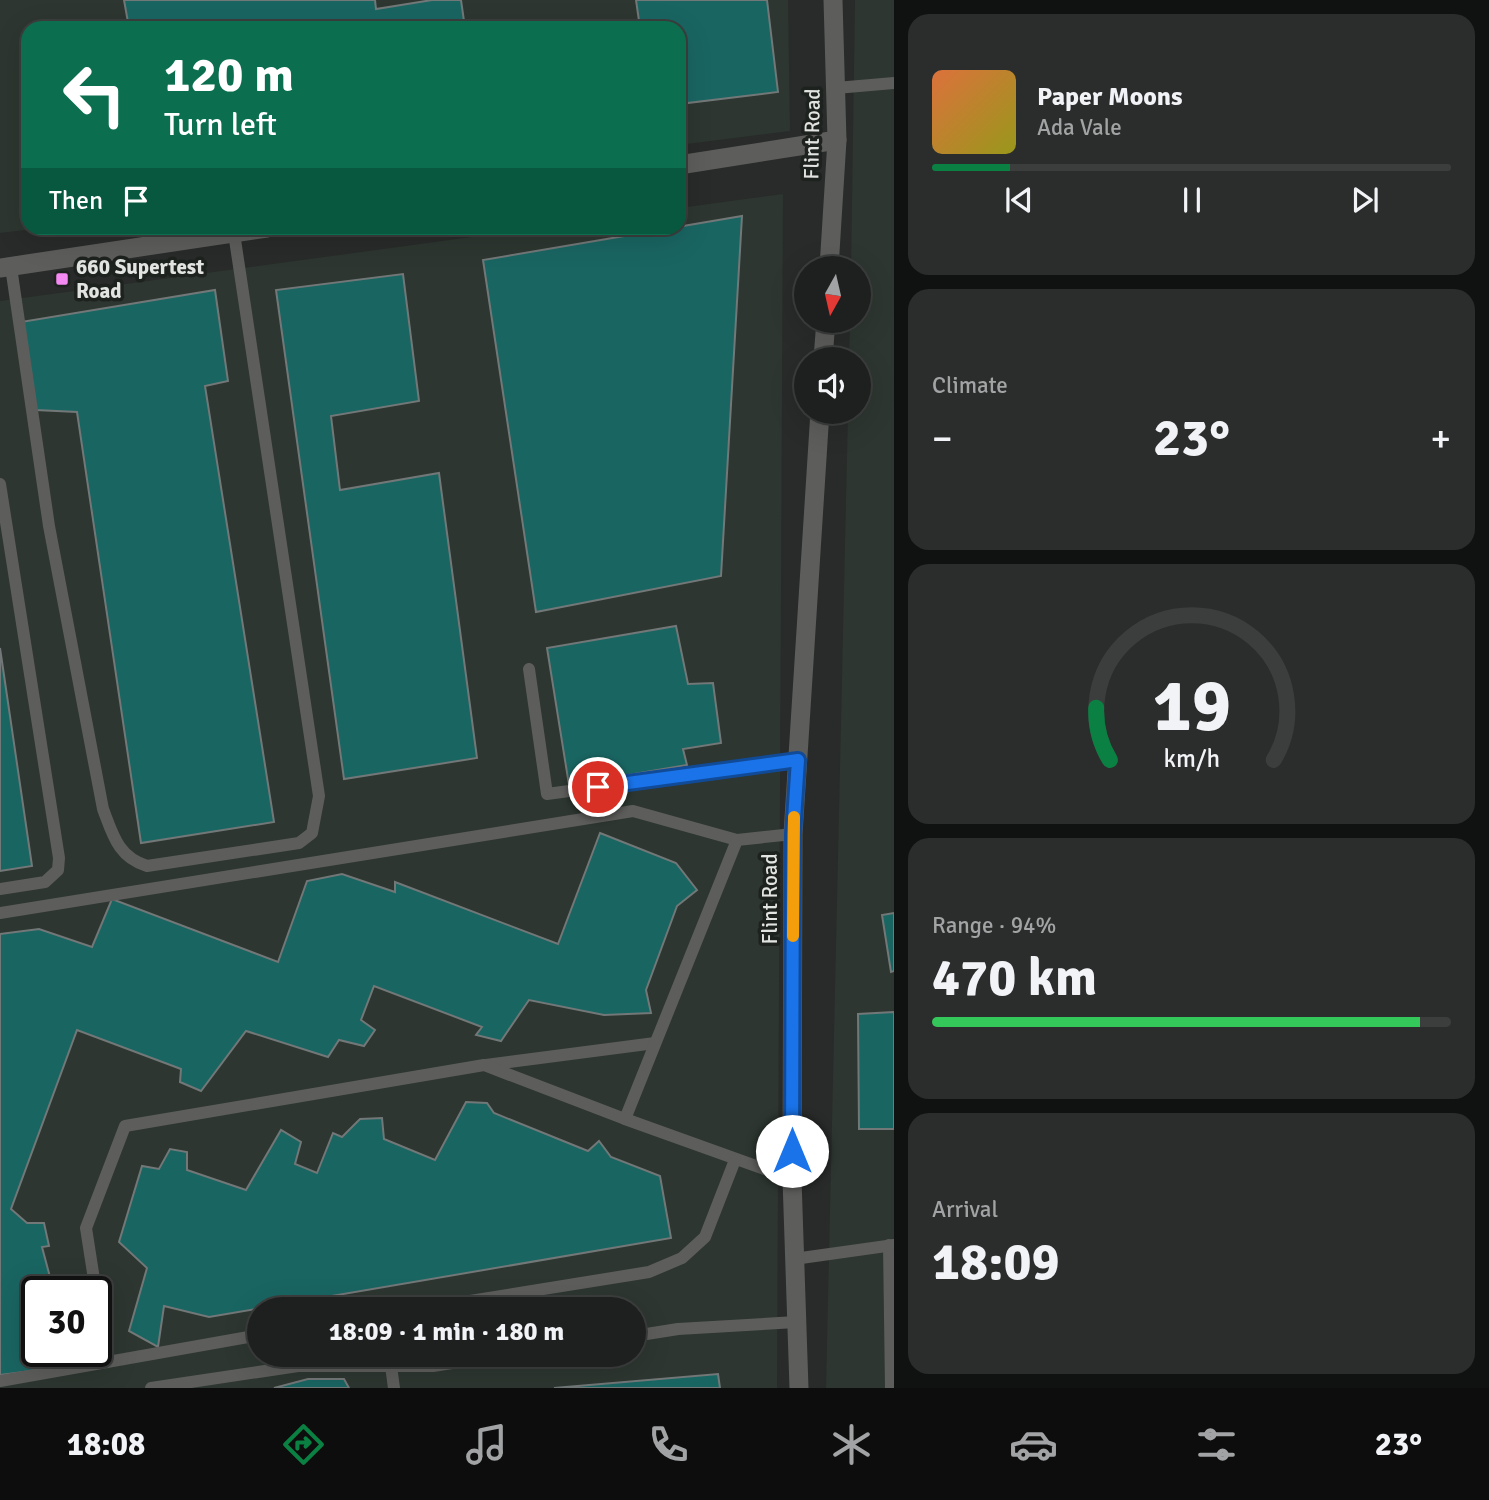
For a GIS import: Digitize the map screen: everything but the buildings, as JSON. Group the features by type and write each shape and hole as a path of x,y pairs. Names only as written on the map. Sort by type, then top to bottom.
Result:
{"street":[{"name":"Flint Road","path":"830,256 837,140 833,0"},
{"path":"686,163 837,140"},
{"path":"5,267 221,235"},
{"name":"Flint Road","path":"799,1388 792,1179 793,834 819,424"}],"lane":[{"path":"836,88 894,83"},
{"path":"5,267 49,526 103,809 116,844 131,861 147,866 299,843 312,832 319,796 234,235"},
{"path":"0,484 59,858 58,870 45,882 0,888"},
{"path":"529,669 547,794 798,760"},
{"path":"0,913 634,811 737,840 793,834"},
{"path":"625,1119 737,840"},
{"path":"93,1276 86,1228 125,1126 484,1065 655,1043"},
{"path":"484,1065 792,1179"},
{"path":"494,1297 649,1272 682,1258 705,1237 735,1160"},
{"path":"794,1259 892,1245 891,1388"},
{"path":"646,1334 678,1329 796,1322"},
{"path":"112,1359 247,1337"},
{"path":"0,1381 71,1367"},
{"path":"151,1388 291,1367"},
{"path":"391,1367 394,1388"}],"shaded area":[{"path":"0,0 788,0 790,131 686,144 686,21 21,21 21,230 0,233"},
{"path":"855,0 894,0 894,1388 826,1388 848,424 871,424 871,347 849,347 850,333 872,332 872,256 851,256"},
{"path":"783,194 777,1388 0,1388 0,301 486,235 686,235 686,207"}],"slow traffic":[{"path":"793,936 794,817"}],"place":[{"name":"660 Supertest Road","path":"62,279"}],"route":[{"path":"598,787 798,760 793,834 792,1151"}]}
